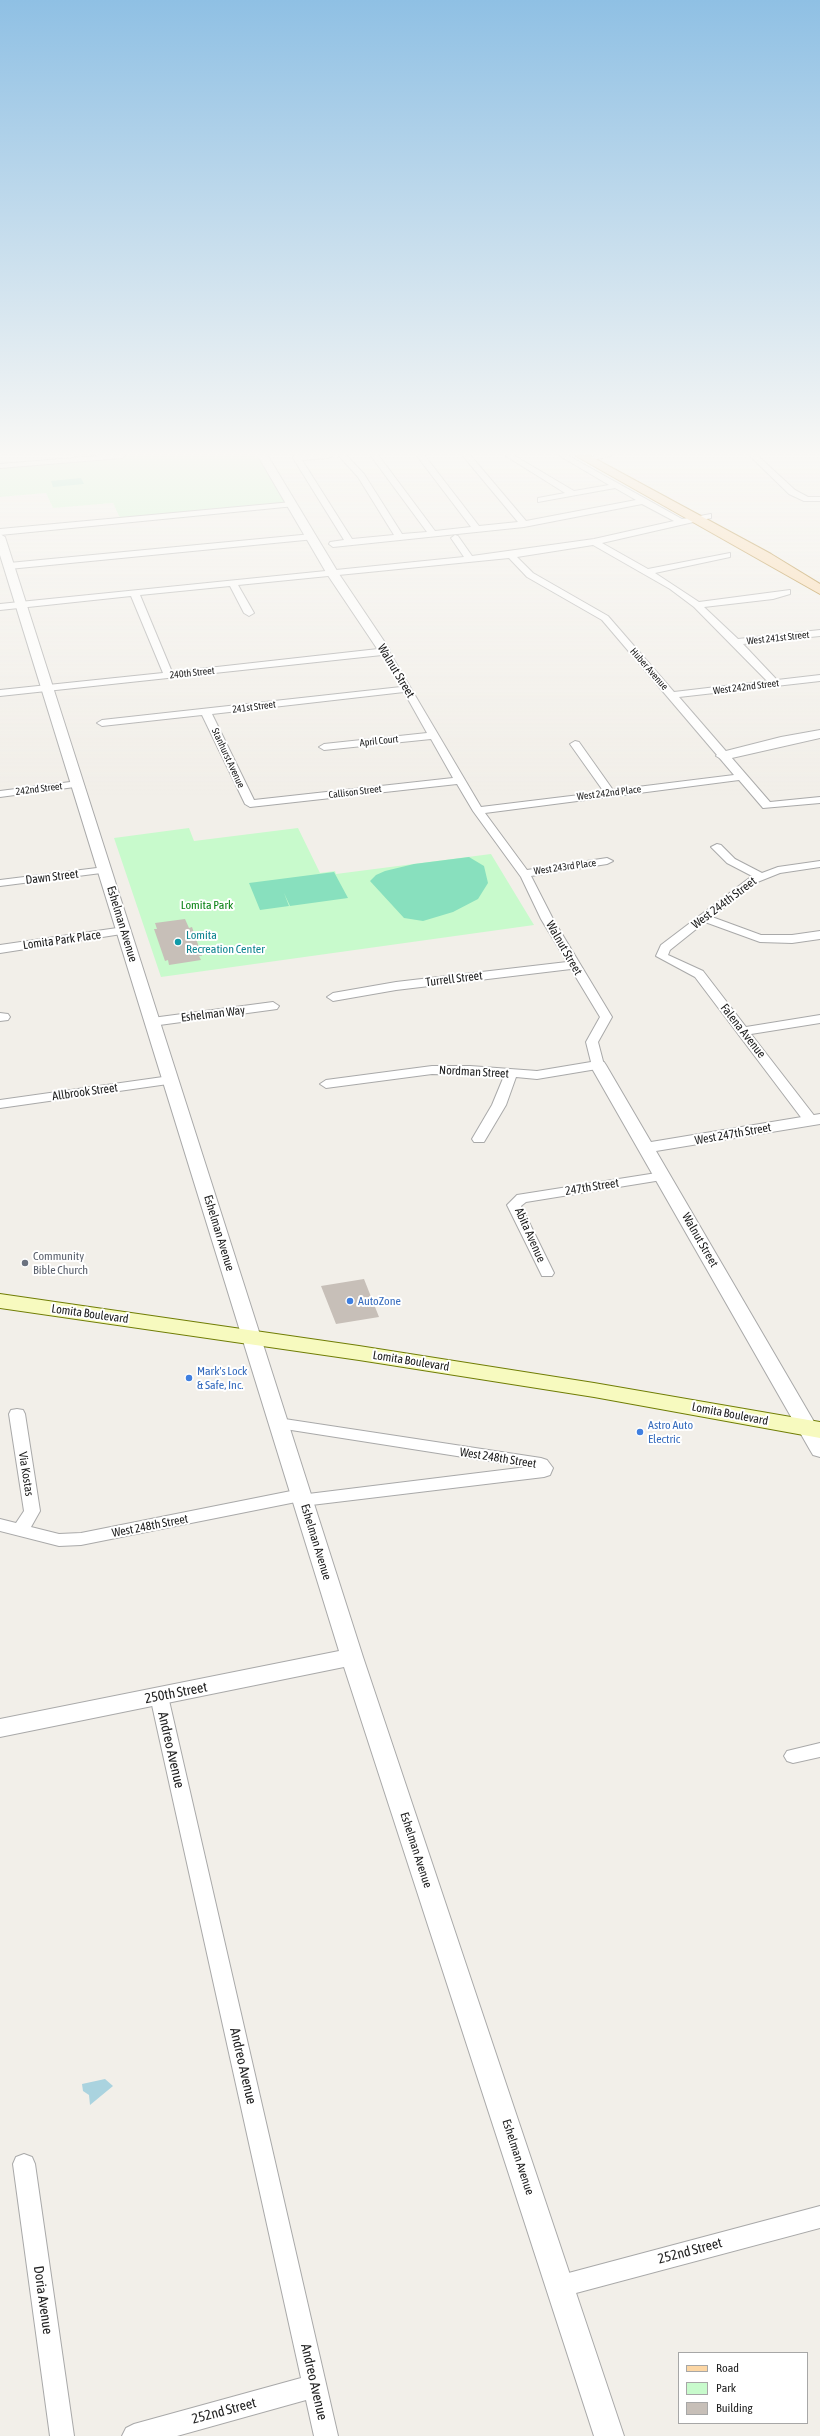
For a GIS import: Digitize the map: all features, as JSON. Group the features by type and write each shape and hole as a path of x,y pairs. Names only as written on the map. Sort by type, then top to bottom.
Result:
{"main road":[{"path":"789,570 820,587"},
{"name":"Lomita Boulevard","path":"0,1300 594,1390 813,1429"}],"street":[{"name":"Eshelman Avenue","path":"10,570 352,1657 561,2286 609,2436"},
{"name":"Walnut Street","path":"331,570 384,651 478,811 523,874 574,965 606,1017 592,1042 598,1065 813,1429 820,1450"},
{"path":"0,607 372,570"},
{"name":"Huber Avenue","path":"525,570 530,575 605,618 741,778 767,806 820,800"},
{"path":"644,570 673,587 697,605 736,642 774,683"},
{"path":"648,572 659,570"},
{"path":"233,584 249,613"},
{"path":"697,605 773,596 787,592"},
{"path":"135,594 169,676"},
{"name":"West 241st Street","path":"736,642 820,633"},
{"name":"240th Street","path":"0,693 169,676 384,651"},
{"name":"West 242nd Street","path":"672,695 820,678"},
{"name":"241st Street","path":"102,723 407,689"},
{"name":"Stanhurst Avenue","path":"206,712 250,804"},
{"path":"723,756 786,740 820,734"},
{"name":"April Court","path":"324,747 434,735"},
{"path":"574,744 610,793"},
{"name":"West 242nd Place","path":"478,811 610,793 741,778"},
{"name":"Callison Street","path":"250,804 460,780"},
{"name":"242nd Street","path":"0,794 78,784"},
{"path":"717,847 731,861 760,876"},
{"name":"West 243rd Place","path":"523,874 607,861"},
{"name":"West 244th Street","path":"662,956 665,948 760,876 778,870 820,864"},
{"name":"Dawn Street","path":"0,883 105,870"},
{"path":"704,918 760,938 792,939 820,935"},
{"name":"Lomita Park Place","path":"0,949 124,931"},
{"name":"Falena Avenue","path":"662,956 699,974 815,1120"},
{"name":"Turrell Street","path":"333,997 396,986 574,965"},
{"name":"Eshelman Way","path":"152,1022 273,1006"},
{"path":"743,1031 820,1019"},
{"name":"Nordman Street","path":"326,1084 432,1070 470,1070 537,1075 598,1065"},
{"path":"479,1138 499,1105 512,1074"},
{"name":"Allbrook Street","path":"0,1104 170,1080"},
{"name":"West 247th Street","path":"646,1148 815,1120"},
{"name":"247th Street","path":"522,1198 663,1176"},
{"name":"Abita Avenue","path":"522,1198 514,1206 548,1273"},
{"name":"Via Kostas","path":"17,1414 32,1511 20,1530"},
{"name":"West 248th Street","path":"0,1525 59,1540 81,1540 302,1498 544,1471 545,1468 541,1464 278,1423"},
{"name":"250th Street","path":"0,1728 352,1657"},
{"name":"Andreo Avenue","path":"159,1696 326,2436"},
{"path":"793,1756 820,1750"},
{"name":"Doria Avenue","path":"24,2164 62,2436"},
{"name":"252nd Street","path":"561,2286 820,2217"},
{"name":"252nd Street","path":"134,2436 315,2386"}],"green space":[{"name":"Lomita Park","path":"189,828 194,841 298,828 320,873 335,871 336,874 491,854 534,925 161,977 114,838"},
{"path":"469,857 484,866 488,883 478,899 453,912 423,921 404,918 370,881 376,875 385,871 414,864"},
{"path":"334,872 348,898 290,906 284,893 289,906 260,910 249,883"}],"water":[{"path":"105,2079 113,2086 90,2105 89,2095 83,2091 82,2084"}],"building":[{"name":"Lomita Recreation Center","path":"185,919 189,928 192,927 202,956 199,956 201,960 169,965 168,960 165,961 154,929 157,929 155,923"},
{"name":"AutoZone","path":"364,1279 379,1317 336,1324 321,1286"}],"place":[{"name":"Lomita Recreation Center","path":"178,942"},
{"name":"Community Bible Church","path":"25,1263"},
{"name":"AutoZone","path":"350,1301"},
{"name":"Mark's Lock & Safe, Inc.","path":"189,1378"},
{"name":"Astro Auto Electric","path":"640,1432"}]}
